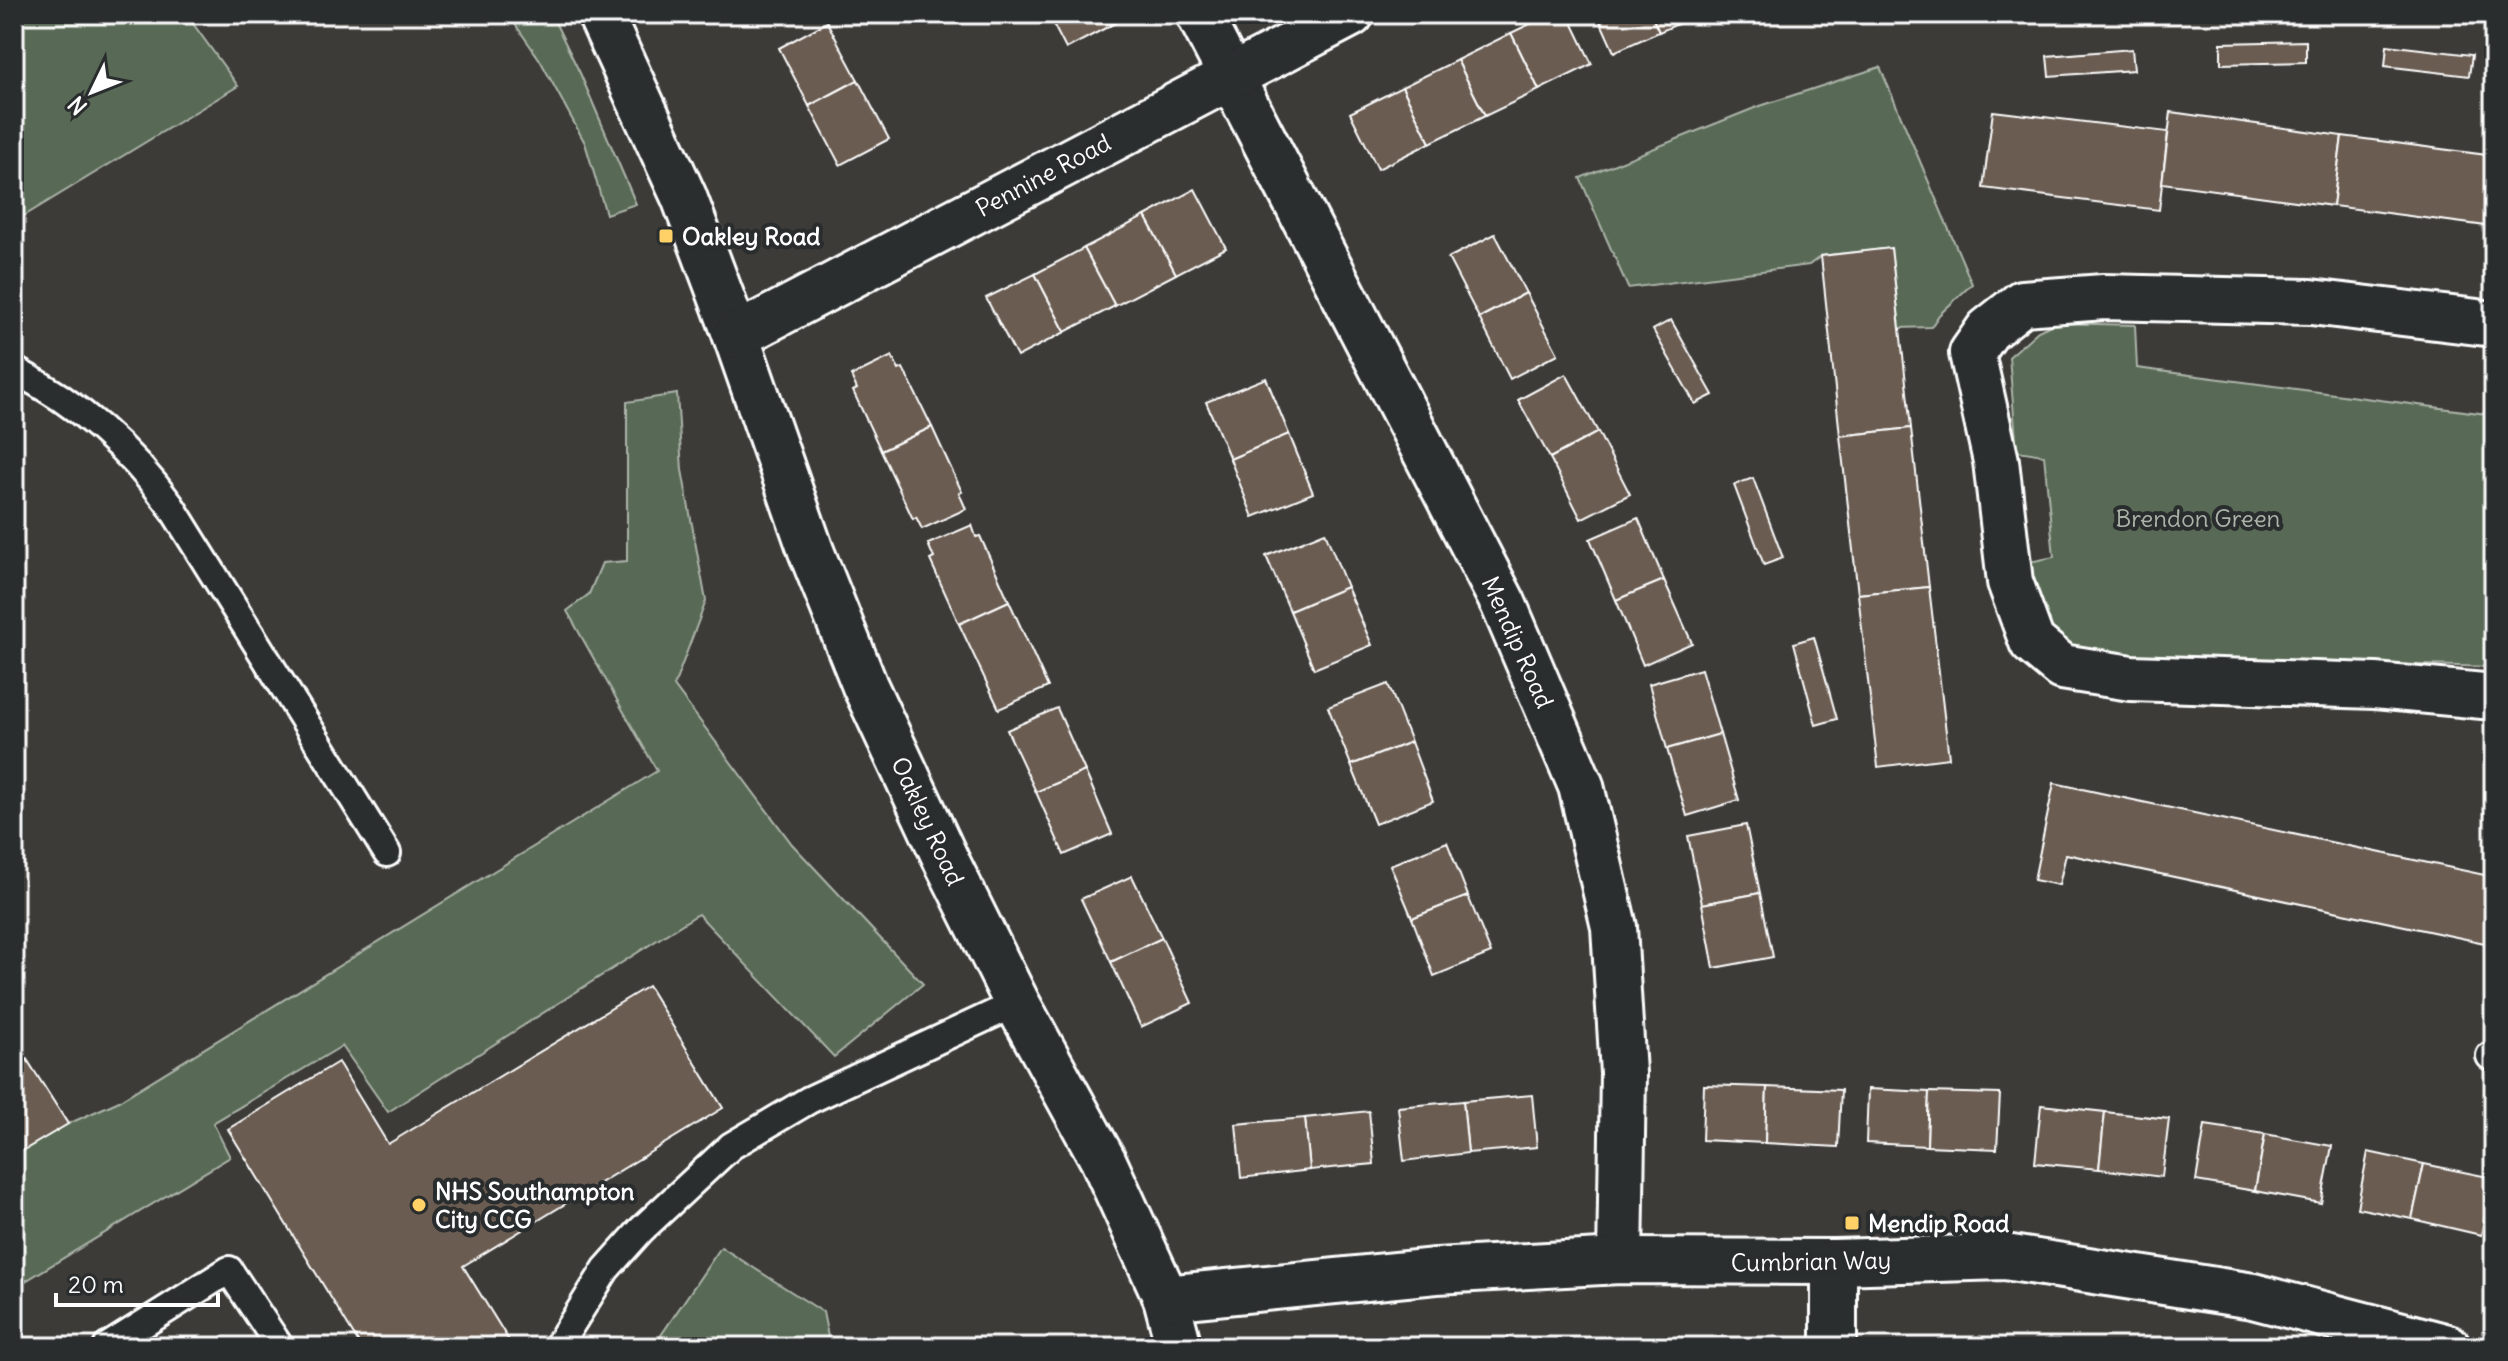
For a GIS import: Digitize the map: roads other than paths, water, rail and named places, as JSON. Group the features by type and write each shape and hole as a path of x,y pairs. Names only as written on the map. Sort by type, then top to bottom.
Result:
{"street":[{"name":"Oakley Road","path":"600,14 684,197 811,551 865,686 1017,1003 1103,1160 1166,1298 1179,1347"},
{"name":"Mendip Road","path":"1199,14 1503,603 1581,786 1614,927 1623,1073 1620,1261"},
{"name":"Pennine Road","path":"736,336 1351,14"},
{"path":"2494,324 2311,302 2104,297 2022,303 1988,330 1972,353 1996,461 2010,582 2032,642 2062,667 2131,678 2375,686 2494,697"},
{"name":"Cumbrian Way","path":"1166,1298 1436,1271 1620,1261 1834,1262 2005,1257 2253,1296 2448,1347"},
{"path":"1834,1262 1834,1347"}],"lane":[{"path":"14,370 56,392 81,411 122,446 147,474 171,506 387,853"},
{"path":"557,1347 606,1269 641,1230 731,1146 809,1100 1017,1003"},
{"path":"107,1347 229,1270 280,1347"}],"place":[{"name":"Oakley Road","path":"666,236"},
{"name":"NHS Southampton City CCG","path":"419,1205"},
{"name":"Mendip Road","path":"1852,1223"}],"park label":[{"name":"Brendon Green","path":"2198,518"}]}
